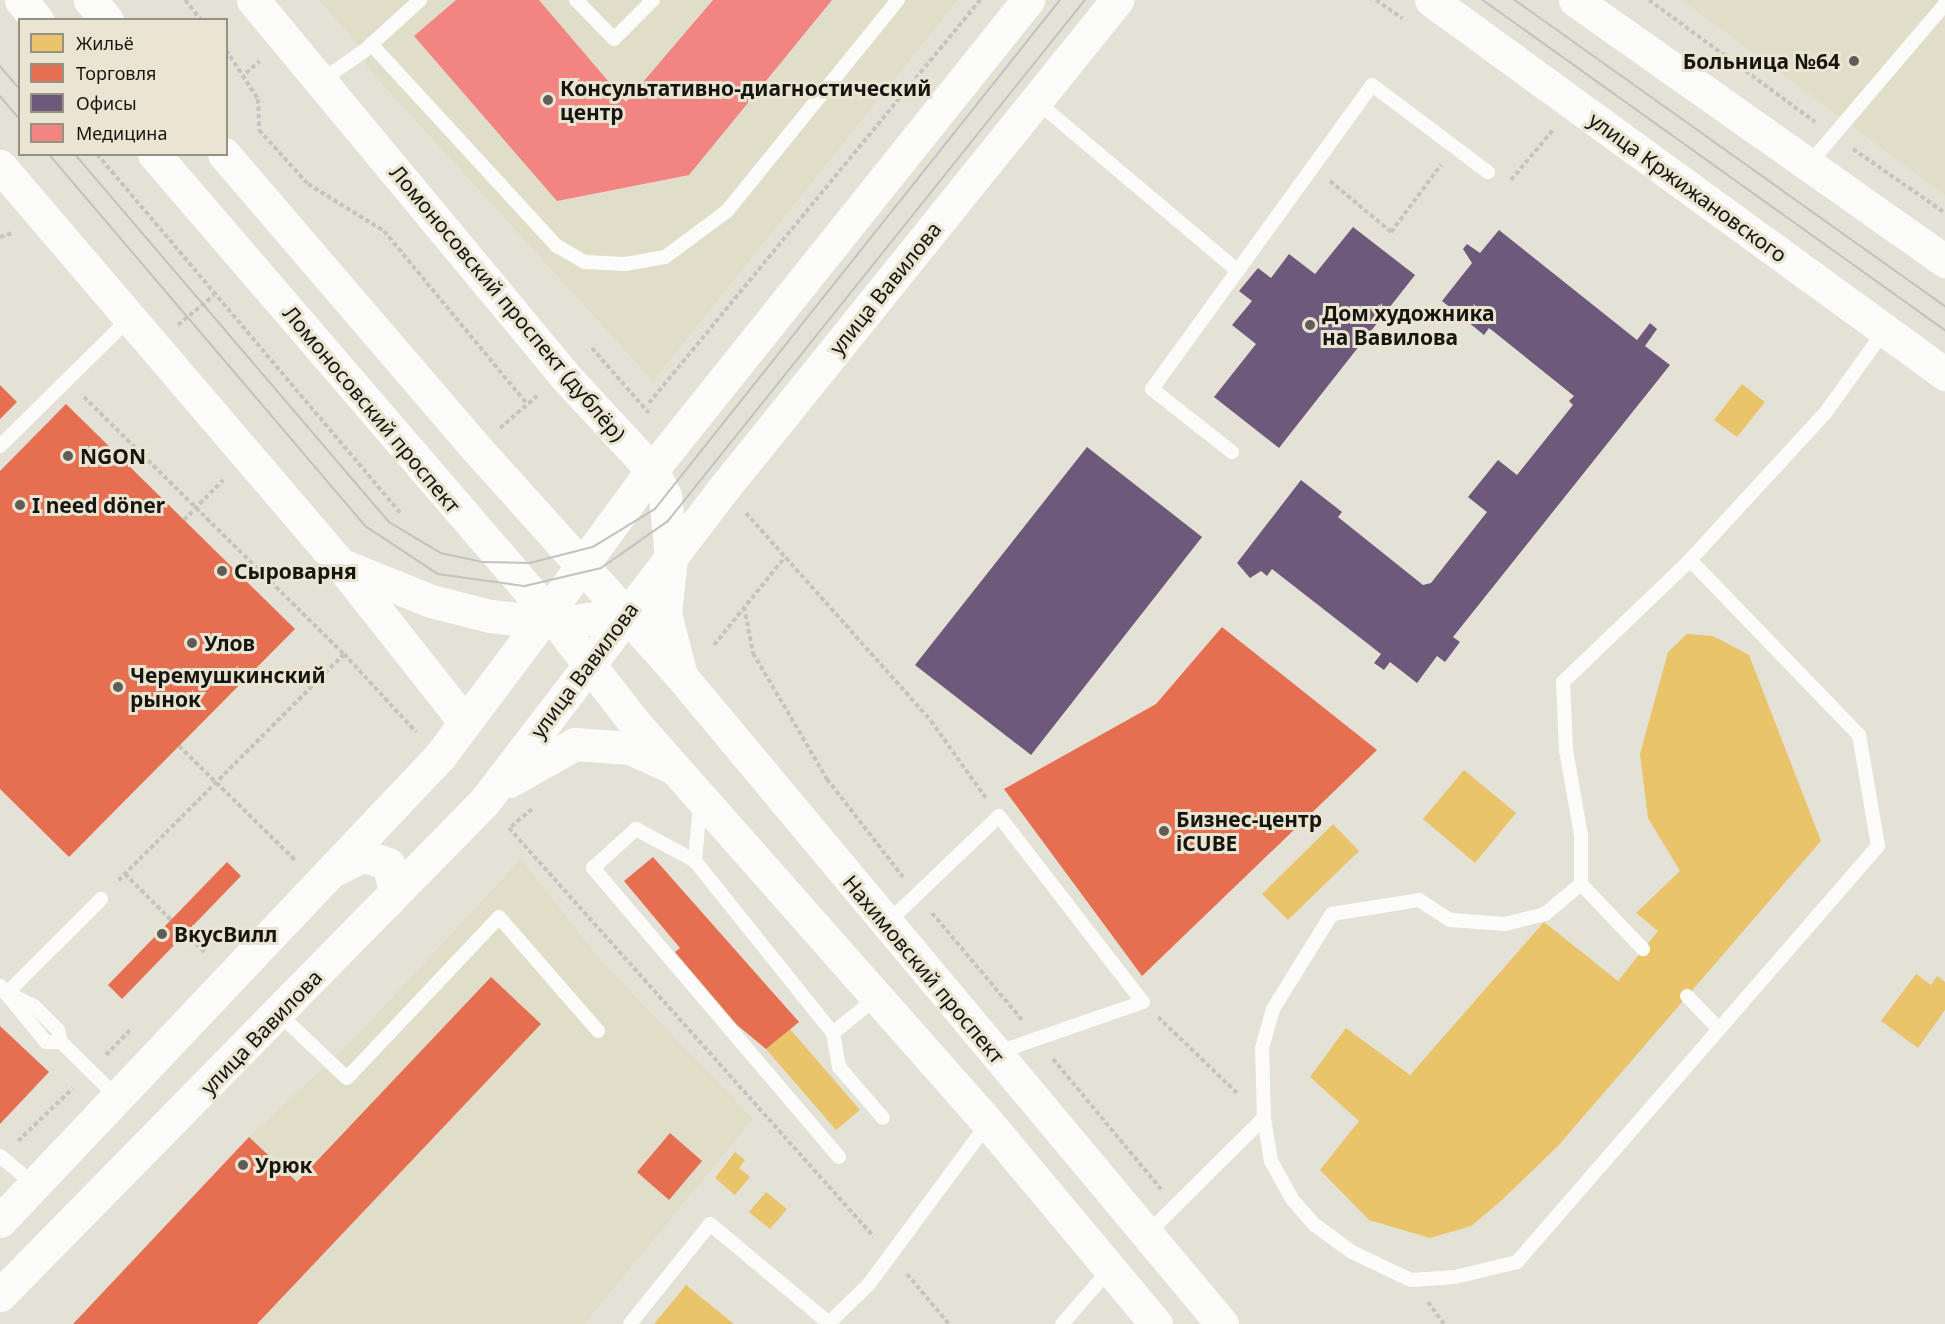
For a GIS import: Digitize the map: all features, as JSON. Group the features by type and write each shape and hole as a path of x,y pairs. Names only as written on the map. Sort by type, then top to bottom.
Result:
{"street":[{"path":"21,0 35,18"},
{"path":"90,0 105,18"},
{"name":"Ломоносовский проспект (дублёр)","path":"253,0 322,80 563,374 652,470 665,496 671,557 665,613 681,676"},
{"path":"0,1221 337,869 465,722 548,619 583,565 652,470 1028,0"},
{"name":"улица Вавилова","path":"0,1295 279,1014 484,802 671,557 1118,0"},
{"name":"улица Кржижановского","path":"1431,0 1945,374"},
{"path":"1575,0 1807,166 1945,261"},
{"name":"Ломоносовский проспект","path":"156,156 589,665"},
{"path":"226,156 628,614"},
{"path":"0,166 340,564 465,722"},
{"path":"340,564 431,601 490,616 548,619 628,614"},
{"name":"Нахимовский проспект","path":"628,614 1145,1236 1222,1324"},
{"path":"589,665 700,800 988,1123 1156,1324"},
{"path":"484,802 522,771 574,744 630,748 672,767"},
{"path":"337,869 363,855 388,864 395,890 387,902"}],"lane":[{"path":"322,80 371,44 420,0"},
{"path":"576,0 614,39 653,0"},
{"path":"371,44 557,246 585,262 625,264 665,257 727,211 898,0"},
{"path":"1807,166 1940,4"},
{"path":"1232,452 1152,389 1372,85 1488,172"},
{"path":"1036,101 1238,271"},
{"path":"0,446 130,318"},
{"path":"1643,949 1581,884 1563,682 1690,560 1826,412 1885,330"},
{"path":"1581,884 1545,914 1505,924 1450,920 1419,900 1332,914 1274,1009 1262,1048 1264,1118 1271,1161 1315,1225 1352,1252 1411,1280 1455,1277 1517,1262 1878,846 1859,735 1690,560"},
{"path":"695,861 700,800"},
{"path":"886,924 999,816 1143,1002 994,1054"},
{"path":"839,1157 593,868 636,829 695,861 833,1034 839,1067 883,1118"},
{"path":"101,899 4,989 46,1042 61,1042 118,1098"},
{"path":"279,1014 347,1078 499,917 598,1031"},
{"path":"833,1034 877,996"},
{"path":"1687,996 1719,1029"},
{"path":"1145,1236 1264,1118"},
{"path":"630,1324 710,1224 829,1323 890,1254 988,1123"},
{"path":"0,1156 35,1185"},
{"path":"1062,1324 1110,1269"}],"path":[{"path":"185,0 199,18"},
{"path":"649,403 980,0"},
{"path":"1649,0 1833,135 1945,213"},
{"path":"228,52 246,73 258,99 259,130 308,184 384,231 527,404"},
{"path":"246,73 260,62"},
{"path":"1488,172 1508,184 1557,125"},
{"path":"1313,167 1391,232 1455,147"},
{"path":"99,156 400,513"},
{"path":"0,237 12,233"},
{"path":"174,328 214,295"},
{"path":"592,348 651,416"},
{"path":"66,380 344,654 418,735"},
{"path":"495,432 541,393"},
{"path":"184,520 223,480"},
{"path":"742,508 931,721 999,816"},
{"path":"714,645 785,557"},
{"path":"744,607 753,653 816,760 917,895 1037,1039"},
{"path":"101,899 344,654"},
{"path":"179,746 296,862"},
{"path":"509,828 890,1254 949,1324"},
{"path":"125,874 171,920"},
{"path":"185,933 206,953"},
{"path":"1156,1014 1264,1118"},
{"path":"1049,1054 1174,1205"}],"shaded area":[{"path":"319,0 958,0 653,381 366,66 364,51"},
{"name":"Больница №64","path":"1682,0 1945,0 1945,195 1845,121"},
{"path":"521,859 601,961 753,1119 584,1324 73,1324 249,1137 349,1044"}],"building: Жильё":[{"path":"1742,384 1765,402 1737,437 1714,420"},
{"path":"1687,634 1713,636 1749,655 1821,841 1558,1146 1502,1200 1471,1226 1430,1238 1369,1220 1320,1170 1359,1121 1310,1077 1346,1028 1410,1075 1544,922 1618,981 1658,931 1636,913 1680,871 1648,818 1640,754 1668,652"},
{"path":"1464,770 1516,813 1475,863 1423,819"},
{"path":"1333,824 1359,851 1288,920 1262,894"},
{"path":"1916,974 1931,985 1937,976 1945,982 1945,1010 1918,1048 1881,1021"},
{"path":"790,1029 860,1110 836,1130 766,1049"},
{"path":"735,1152 745,1160 739,1168 750,1177 735,1195 715,1178"},
{"path":"766,1192 787,1209 770,1229 749,1212"},
{"path":"686,1285 734,1324 654,1324"}],"building: Торговля":[{"path":"0,385 17,402 0,419"},
{"name":"Черемушкинский рынок","path":"66,404 295,629 69,857 0,789 0,471"},
{"name":"Бизнес-центр iCUBE","path":"1222,627 1377,750 1142,976 1004,789 1156,704"},
{"path":"653,857 799,1022 766,1049 737,1025 675,952 680,948 624,881"},
{"path":"227,862 241,876 122,999 108,985"},
{"path":"491,977 541,1024 257,1324 73,1324 249,1137 297,1182"},
{"path":"0,1026 49,1072 0,1124"},
{"path":"670,1133 702,1161 669,1200 637,1172"}],"building: Офисы":[{"path":"1353,227 1415,275 1279,448 1214,397 1256,344 1232,325 1252,301 1239,291 1258,268 1271,278 1289,254 1315,274"},
{"path":"1499,230 1637,340 1650,323 1657,329 1645,346 1670,365 1453,637 1460,642 1445,662 1437,656 1417,683 1390,662 1384,670 1374,663 1381,654 1272,569 1267,576 1261,571 1250,578 1237,563 1301,480 1342,512 1338,517 1423,585 1431,583 1487,512 1468,497 1498,460 1517,475 1573,405 1569,401 1574,396 1493,331 1489,328 1484,335 1442,301 1472,263 1463,249 1467,244 1480,253"},
{"path":"1087,447 1202,537 1031,755 915,665"}],"building: Медицина":[{"name":"Консультативно-диагностический центр","path":"456,0 539,0 626,102 713,0 832,0 689,175 557,201 414,36"}],"tram line":[{"path":"77,156 389,522 441,553 483,562 530,563 593,547 655,509 1060,0"},
{"path":"51,156 367,527 438,574 525,586 601,568 668,521 1085,0"},
{"path":"1483,0 1945,330"},
{"path":"1515,0 1945,306"},
{"path":"0,66 18,87"},
{"path":"0,96 18,117"}],"place":[{"name":"Больница №64","path":"1854,61"},
{"name":"Консультативно-диагностический центр","path":"548,100"},
{"name":"Дом художника на Вавилова","path":"1310,325"},
{"name":"NGON","path":"68,456"},
{"name":"I need döner","path":"20,505"},
{"name":"Сыроварня","path":"222,571"},
{"name":"Улов","path":"192,643"},
{"name":"Черемушкинский рынок","path":"118,687"},
{"name":"Бизнес-центр iCUBE","path":"1164,831"},
{"name":"ВкусВилл","path":"162,934"},
{"name":"Урюк","path":"243,1165"}]}
